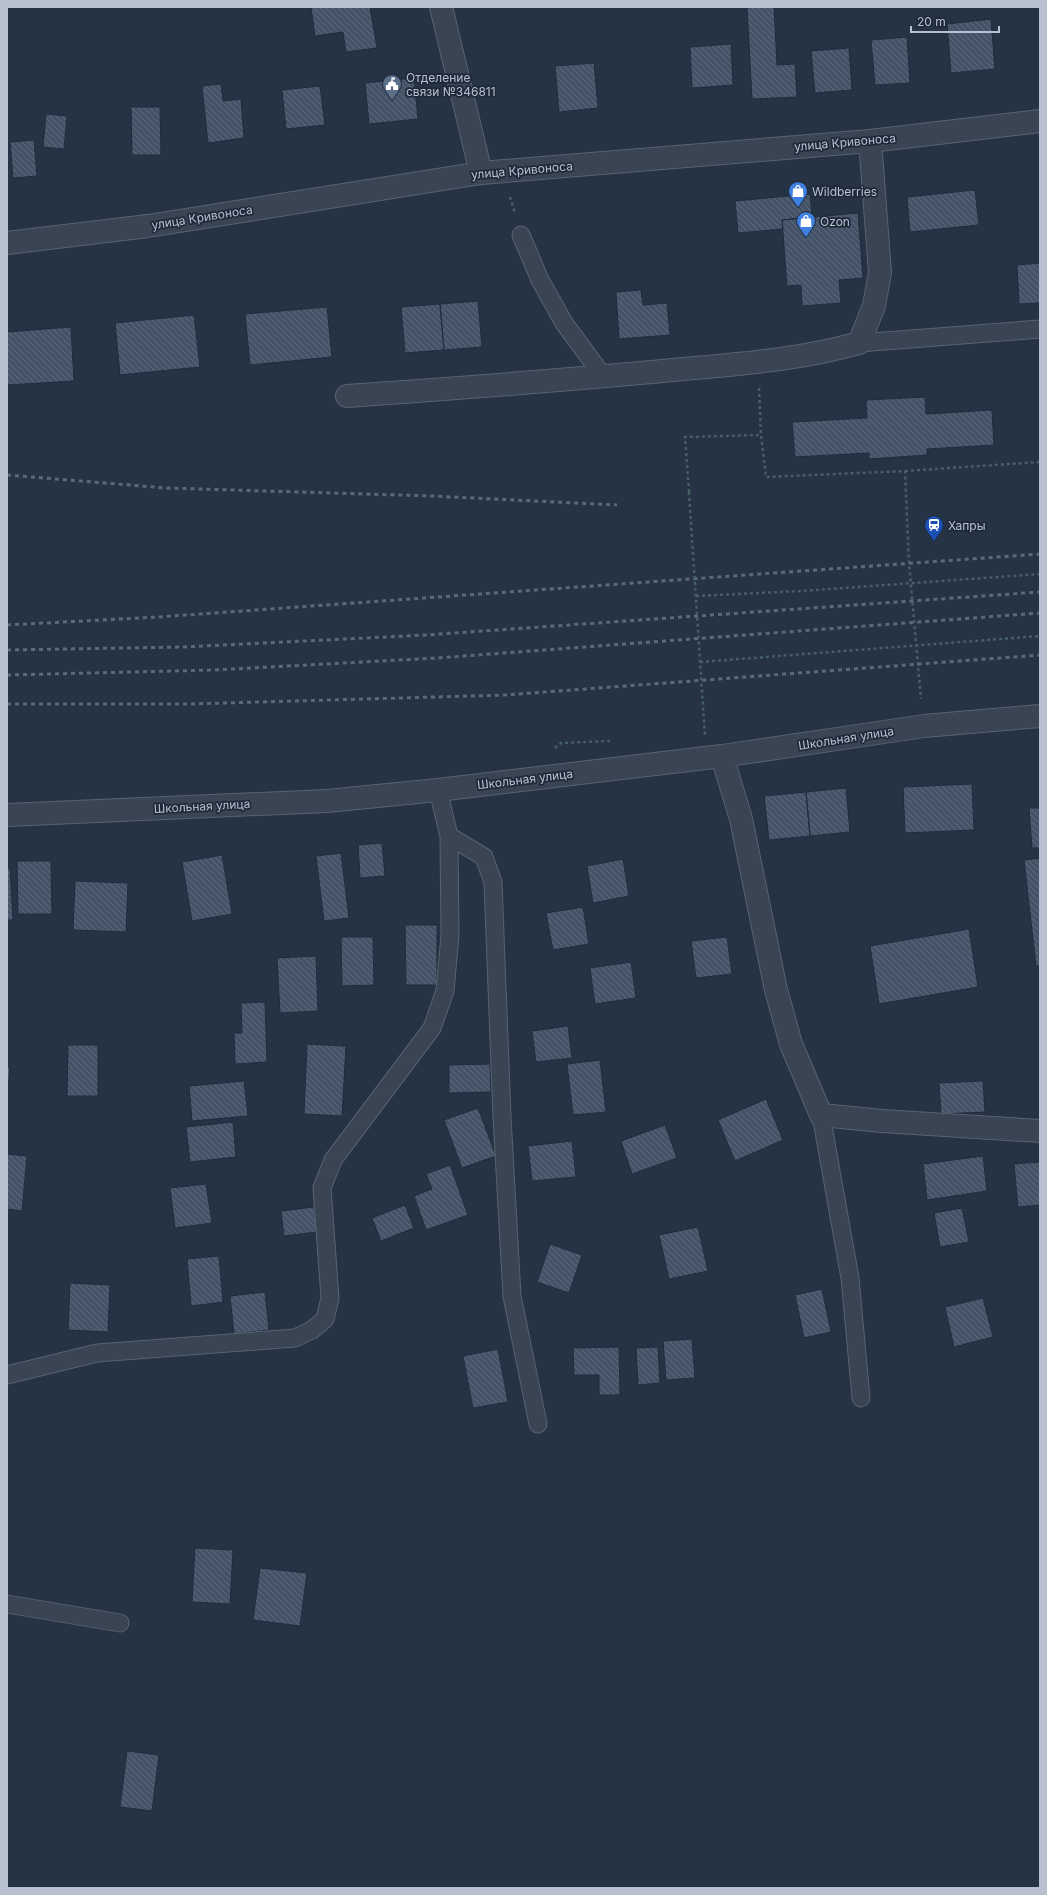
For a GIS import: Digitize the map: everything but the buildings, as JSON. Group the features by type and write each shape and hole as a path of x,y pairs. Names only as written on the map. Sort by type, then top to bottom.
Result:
{"street":[{"path":"440,7 481,173"},
{"name":"улица Кривоноса","path":"7,243 148,226 481,173 870,141 1040,120"},
{"path":"347,396 603,376 757,362 828,351 858,342 874,306 880,272 870,141"},
{"name":"Школьная улица","path":"7,815 327,801 438,790 722,756 924,726 1040,716"},
{"path":"722,756 740,819 776,990 791,1044 821,1115 882,1121 1040,1131"}],"lane":[{"path":"520,235 540,280 564,323 603,376"},
{"path":"858,342 1040,329"},
{"path":"7,1375 96,1353 295,1338 312,1330 325,1319 330,1298 322,1188 333,1160 432,1028 445,991 450,935 449,836 438,790"},
{"path":"449,836 484,857 493,882 502,1117 512,1296 538,1424"},
{"path":"821,1115 850,1278 861,1398"},
{"path":"7,1604 120,1623"}],"path":[{"path":"504,171 520,235"},
{"path":"757,362 761,435 766,478 1040,462"},
{"path":"705,738 685,438 761,435"},
{"path":"905,471 916,645 924,726"},
{"path":"696,596 801,592 1040,574"},
{"path":"700,662 811,652 1040,636"}],"railway":[{"path":"7,475 166,488 432,496 617,505"},
{"path":"7,625 158,617 1040,554"},
{"path":"7,650 183,647 426,635 1040,592"},
{"path":"7,675 214,670 437,658 1040,613"},
{"path":"7,704 189,704 505,695 1040,655"}],"place":[{"name":"Отделение связи №346811","path":"392,101"},
{"name":"Wildberries","path":"798,208"},
{"name":"Ozon","path":"806,238"},
{"name":"Хапры","path":"934,542"}]}
